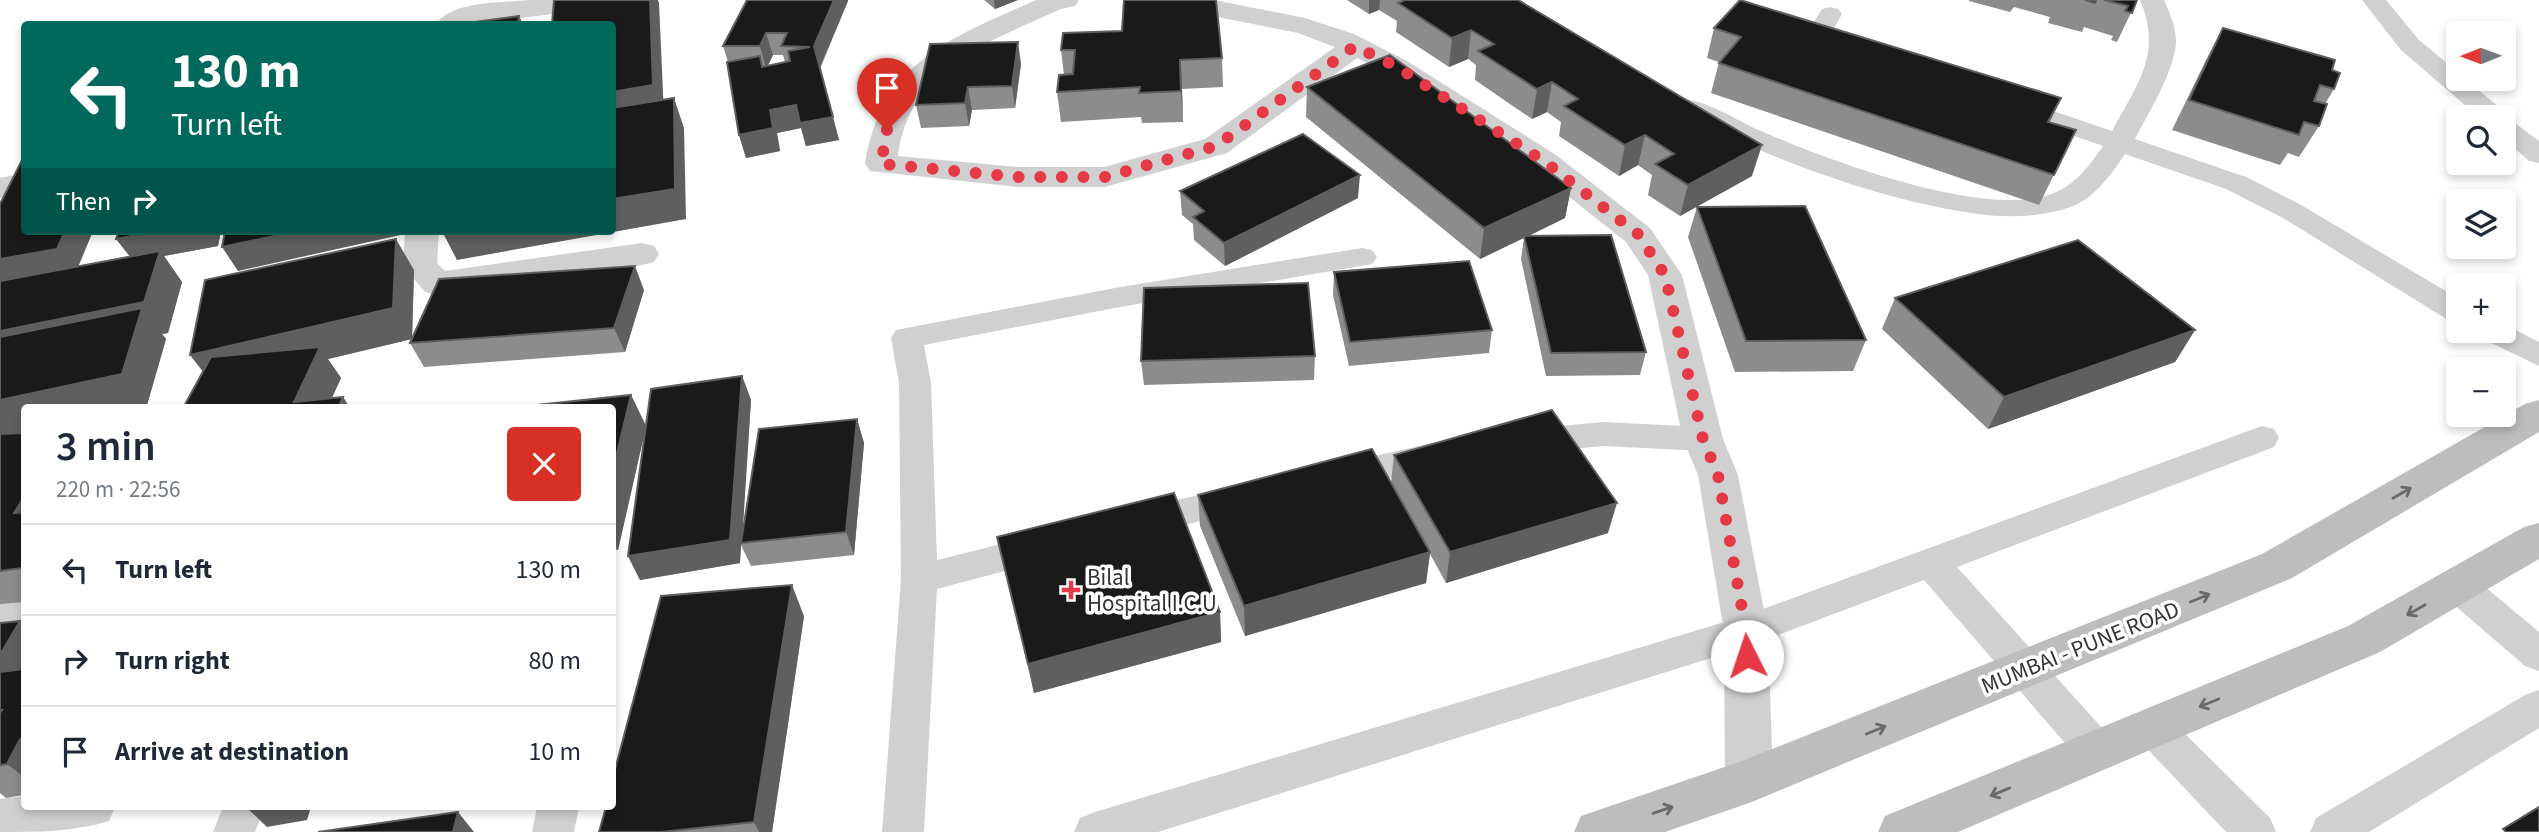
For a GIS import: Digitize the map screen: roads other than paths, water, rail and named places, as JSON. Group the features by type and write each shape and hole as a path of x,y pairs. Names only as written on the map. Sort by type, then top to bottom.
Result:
{"main road":[{"name":"MUMBAI - PUNE ROAD","path":"1599,832 1749,781 2277,566 2539,414"},
{"path":"1903,832 2364,639 2539,539"}],"street":[{"path":"457,21 470,15 601,0"},
{"path":"1065,0 1054,2 984,34 940,60 910,83 893,109 881,150 881,164 1019,177 1105,177 1216,146 1355,46"},
{"path":"1172,0 1305,26 1397,67 1545,162 1638,234 1665,275 1703,439 1718,475 1746,631 1749,781"},
{"path":"0,188 21,184"},
{"path":"422,235 420,266 437,284 642,254"}],"lane":[{"path":"1662,91 1698,112 1814,162 1938,200 1992,209 2026,208 2063,200 2090,179 2121,142 2165,47 2164,23 2152,0"},
{"path":"2374,0 2410,45 2481,105"},
{"path":"1830,14 1819,33 1844,47 1870,56"},
{"path":"1984,95 2236,183 2293,212 2446,305"},
{"path":"2516,135 2539,155"},
{"path":"903,832 919,579 915,383 907,338 1120,297 1362,257"},
{"path":"2515,343 2539,355"},
{"path":"919,579 1289,488 1488,446 1604,433 1703,439"},
{"path":"1095,832 1746,631 2262,438"},
{"path":"1930,562 2097,751"},
{"path":"2458,586 2539,655"},
{"path":"0,614 21,612"},
{"path":"2331,832 2539,707"},
{"path":"2151,727 2255,832"},
{"path":"0,819 70,810"},
{"path":"234,832 243,810"},
{"path":"553,832 557,810"}],"place":[{"name":"Bilal Hospital I.C.U","path":"1071,590"}]}
